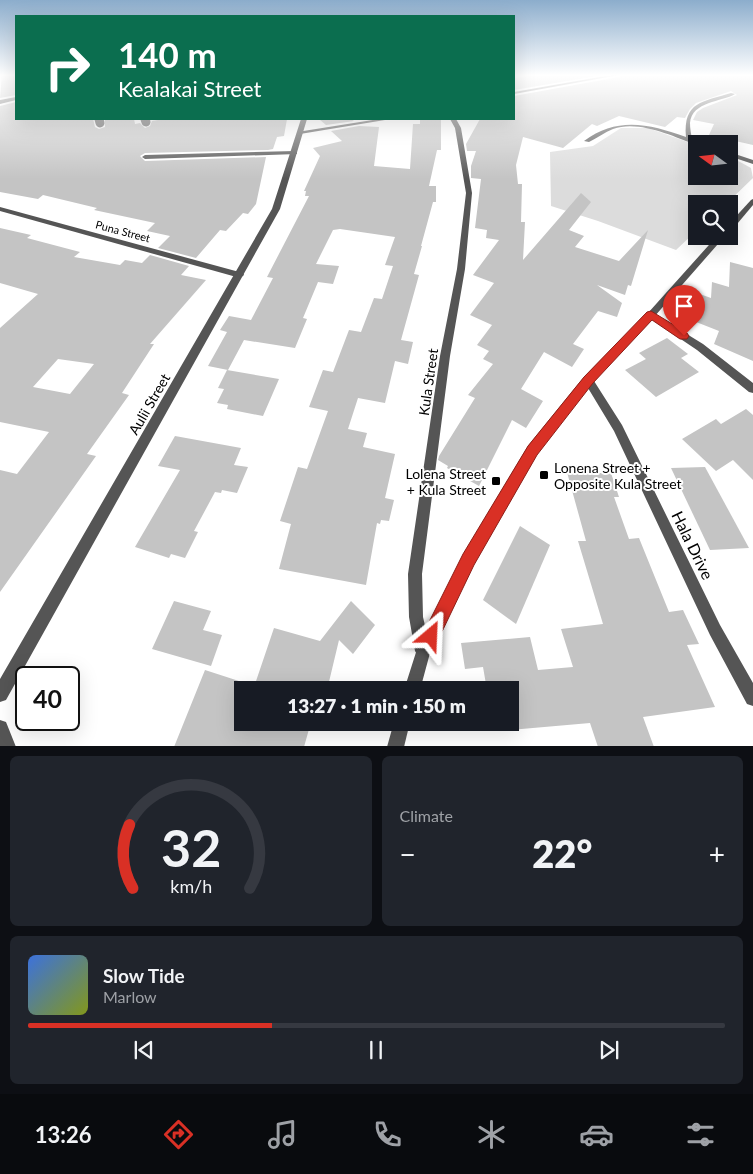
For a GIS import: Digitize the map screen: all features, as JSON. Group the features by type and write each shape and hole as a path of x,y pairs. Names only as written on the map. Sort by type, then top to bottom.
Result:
{"street":[{"path":"690,135 688,120 693,110"},
{"name":"Aulii Street","path":"0,694 276,209 295,153 304,120"},
{"path":"300,132 381,120"},
{"name":"Kula Street","path":"423,651 416,617 415,574 445,356 461,269 469,193 458,128 454,120"},
{"path":"587,142 613,128 636,126 656,129 688,139"},
{"path":"145,157 295,153"},
{"path":"738,157 753,162"},
{"path":"738,218 753,201"},
{"name":"Puna Street","path":"0,209 240,275"},
{"path":"415,681 423,651 468,560 527,459 588,380 651,315 713,245"},
{"path":"651,315 700,347 753,389"},
{"name":"Hala Drive","path":"588,380 618,428 714,630 753,698"},
{"path":"0,728 8,746"},
{"path":"395,746 399,731"}],"shaded area":[{"path":"621,128 648,128 688,142 688,185 738,185 738,161 751,168 753,178 735,195 688,195 688,239 676,250 551,206 550,152 593,146"}],"building":[{"path":"0,110 15,110 15,120 93,120 95,127 99,129 105,127 105,120 134,120 135,124 140,123 145,128 150,126 152,121 158,120 287,120 284,136 277,137 273,149 145,153 140,156 145,161 266,157 256,204 248,214 243,213 226,231 220,230 196,258 158,248 170,236 147,231 155,223 94,210 97,208 43,195 38,199 0,192"},
{"path":"515,110 690,110 685,118 677,117 665,127 619,116 597,126 592,124 563,148 523,137 516,165 518,184 522,184 521,222 525,222 523,260 581,193 591,202 569,230 584,236 575,247 619,261 648,230 631,286 628,285 625,295 597,285 622,303 617,317 598,311 573,344 584,349 572,367 544,352 521,389 543,401 526,428 512,420 479,486 447,468 448,466 438,460 475,398 468,395 493,364 483,359 489,351 477,345 492,325 470,315 494,283 473,275 499,240 486,238 487,230 475,228 481,179 471,178 471,166 476,151 467,151 466,144 479,120 515,120"},
{"path":"700,110 753,110 753,145 738,142 738,135 709,135 714,124 693,120"},
{"path":"320,120 354,121 326,125"},
{"path":"420,120 441,120 441,150 437,150 429,186 436,186 436,202 433,202 421,246 414,274 419,275 401,340 413,342 408,364 395,361 385,403 358,398 348,429 367,433 363,447 395,454 385,498 394,500 389,521 381,520 380,524 377,523 366,585 279,569 291,524 280,521 298,467 307,469 328,411 309,407 323,370 333,372 349,330 361,332 374,298 382,299 393,266 385,265 395,237 340,229 333,230 316,264 339,266 333,284 318,282 303,318 307,319 295,348 244,340 228,370 208,366 227,332 220,330 229,316 251,320 273,278 267,277 309,196 305,196 306,191 304,191 320,156 313,148 342,141 331,131 359,126 379,127 374,166 410,169 413,124 420,124"},
{"path":"0,228 31,235 27,238 80,252 74,257 120,265 125,260 142,263 150,255 189,266 181,275 206,280 150,344 154,344 122,393 129,395 87,454 96,456 0,592 0,470 17,474 49,432 0,422 0,328 38,294 0,283","holes":["58,359 94,364 70,394 33,387"]},
{"path":"730,262 753,268 753,361 714,344 719,331 686,318 694,292 711,298 712,282 729,287"},
{"path":"667,338 688,354 681,358 699,372 656,397 625,370 646,359 639,353"},
{"path":"227,370 279,379 263,416 227,409 228,405 217,403 224,389 218,388"},
{"path":"746,409 753,415 753,480 733,460 716,471 682,439 716,419 721,424"},
{"path":"175,436 241,448 234,465 248,467 237,493 222,490 221,493 215,492 194,531 198,532 185,558 171,554 169,558 135,547 180,470 158,466"},
{"path":"565,465 588,466 590,473 611,473 619,497 614,497 629,539 639,538 669,612 683,610 699,644 687,645 715,707 643,717 654,746 598,746 590,723 519,729 519,681 485,681 483,667 465,669 461,643 530,637 538,670 573,667 561,629 603,624 578,541 586,541"},
{"path":"705,467 749,548 710,550 671,468"},
{"path":"520,526 550,545 516,624 483,600"},
{"path":"174,601 211,611 203,630 222,635 211,666 152,649"},
{"path":"351,601 375,625 353,654 339,640 329,681 256,681 274,628 320,641"},
{"path":"205,670 239,681 234,681 234,731 308,731 304,746 174,746"}],"place":[{"name":"Lonena Street + Opposite Kula Street","path":"544,475"},
{"name":"Lolena Street + Kula Street","path":"496,481"}],"route":[{"path":"431,636 468,560 532,450 588,380 651,315 684,336"}]}
